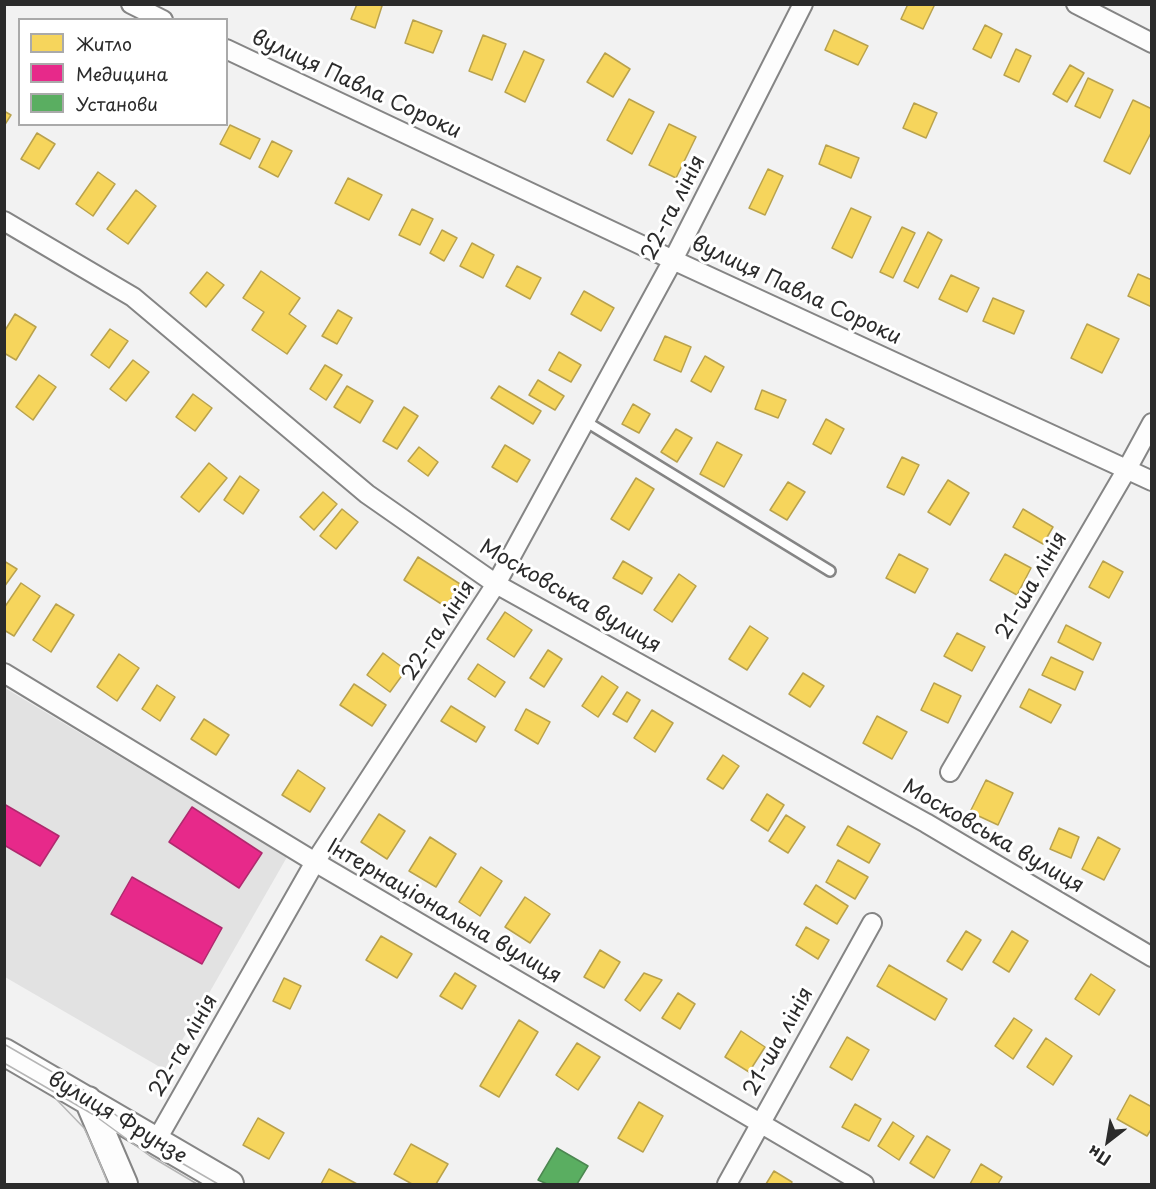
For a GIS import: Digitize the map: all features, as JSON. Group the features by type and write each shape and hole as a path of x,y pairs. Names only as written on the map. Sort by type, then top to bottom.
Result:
{"street":[{"path":"131,4 159,18"},
{"name":"22-га лінія","path":"156,1141 315,862 496,584 673,260 803,4"},
{"path":"1076,4 1152,43"},
{"name":"вулиця Павла Сороки","path":"228,51 1152,481"},
{"name":"Московська вулиця","path":"4,221 133,297 367,494 496,584 926,823 1152,957"},
{"name":"21-ша лінія","path":"950,772 1152,423"},
{"name":"Інтернаціональна вулиця","path":"4,673 315,862 864,1185"},
{"name":"21-ша лінія","path":"727,1185 872,922"},
{"name":"вулиця Фрунзе","path":"4,1052 230,1185"},
{"path":"88,1100 124,1185"}],"lane":[{"path":"585,421 830,571"}],"shaded area":[{"path":"5,688 287,857 165,1070 5,977"}],"building: Житло":[{"path":"357,4 382,6 375,28 351,19"},
{"path":"908,4 935,4 923,29 901,19"},
{"path":"413,20 442,31 433,53 405,43"},
{"path":"985,25 1002,34 991,58 973,49"},
{"path":"834,30 868,46 858,65 825,50"},
{"path":"483,35 506,44 492,80 469,71"},
{"path":"1016,49 1031,56 1019,82 1004,75"},
{"path":"524,51 544,60 525,102 505,92"},
{"path":"605,53 630,69 613,97 587,82"},
{"path":"1070,65 1084,73 1067,102 1053,94"},
{"path":"1088,78 1113,90 1100,118 1075,106"},
{"path":"629,99 654,112 632,154 607,140"},
{"path":"1133,100 1152,109 1152,131 1130,174 1104,161"},
{"path":"914,103 937,113 926,138 903,128"},
{"path":"4,111 11,115 4,126"},
{"path":"669,124 696,137 676,178 649,165"},
{"path":"230,125 260,139 250,159 220,144"},
{"path":"37,133 55,144 39,169 21,159"},
{"path":"272,141 292,151 278,177 259,167"},
{"path":"826,145 859,158 851,178 819,164"},
{"path":"768,169 783,176 765,215 749,208"},
{"path":"98,172 115,184 93,216 76,204"},
{"path":"348,178 382,195 369,220 335,203"},
{"path":"136,190 156,206 128,244 107,229"},
{"path":"851,208 871,217 852,258 832,248"},
{"path":"412,209 433,219 420,245 399,235"},
{"path":"902,227 915,233 893,278 880,272"},
{"path":"442,230 457,238 444,261 430,253"},
{"path":"928,232 942,240 918,288 904,281"},
{"path":"472,243 494,255 483,278 460,266"},
{"path":"517,266 541,278 530,299 506,286"},
{"path":"261,271 300,298 289,314 306,326 287,354 252,330 264,312 243,298"},
{"path":"207,272 224,285 206,307 190,293"},
{"path":"1138,274 1152,280 1152,307 1128,296"},
{"path":"951,275 979,288 967,312 939,299"},
{"path":"584,291 614,308 601,331 571,314"},
{"path":"993,298 1024,311 1014,334 983,321"},
{"path":"338,310 352,318 337,344 322,336"},
{"path":"15,314 36,327 16,360 4,353 4,332"},
{"path":"1087,324 1119,339 1102,373 1071,358"},
{"path":"110,329 128,341 109,368 91,355"},
{"path":"665,336 691,347 681,372 654,360"},
{"path":"559,352 581,365 571,382 549,370"},
{"path":"705,356 724,367 711,392 691,381"},
{"path":"133,360 149,372 126,401 110,389"},
{"path":"325,365 342,375 326,400 310,389"},
{"path":"39,375 56,387 33,420 16,407"},
{"path":"538,380 564,396 555,410 529,395"},
{"path":"347,386 373,401 360,423 334,407"},
{"path":"499,386 541,411 533,424 491,398"},
{"path":"762,390 786,400 778,418 755,409"},
{"path":"193,394 212,408 195,431 176,417"},
{"path":"633,404 650,414 639,433 622,424"},
{"path":"404,407 418,416 397,449 383,441"},
{"path":"826,419 844,429 831,454 813,444"},
{"path":"676,429 692,438 677,462 661,452"},
{"path":"717,442 742,455 724,487 700,474"},
{"path":"505,445 530,460 517,482 492,467"},
{"path":"419,447 438,462 428,476 408,461"},
{"path":"902,457 919,465 904,495 887,487"},
{"path":"209,463 227,478 199,512 181,497"},
{"path":"240,476 259,490 243,514 224,500"},
{"path":"636,478 654,489 629,530 611,519"},
{"path":"948,480 969,493 950,525 928,512"},
{"path":"788,482 805,492 787,520 770,510"},
{"path":"323,492 337,504 314,530 300,517"},
{"path":"342,509 358,522 336,549 320,536"},
{"path":"1023,509 1053,527 1043,544 1013,527"},
{"path":"899,554 928,569 915,593 886,578"},
{"path":"1005,554 1031,568 1017,595 990,580"},
{"path":"418,557 460,584 446,607 404,580"},
{"path":"4,561 17,569 4,587"},
{"path":"623,561 652,578 642,594 613,578"},
{"path":"1103,561 1123,572 1109,598 1089,587"},
{"path":"679,574 696,586 672,622 654,610"},
{"path":"21,583 40,596 14,636 4,630 4,608"},
{"path":"56,604 74,615 51,652 33,640"},
{"path":"505,612 532,630 514,657 487,639"},
{"path":"1066,625 1101,643 1093,660 1058,642"},
{"path":"750,626 768,638 747,670 729,659"},
{"path":"957,633 985,647 972,671 944,656"},
{"path":"548,650 562,659 544,687 530,678"},
{"path":"383,653 406,670 390,692 367,675"},
{"path":"119,654 139,668 117,701 97,687"},
{"path":"1051,657 1083,672 1075,690 1042,675"},
{"path":"478,664 505,682 495,697 468,679"},
{"path":"803,673 824,686 810,707 789,694"},
{"path":"602,676 618,687 598,717 582,706"},
{"path":"934,683 961,696 948,723 921,710"},
{"path":"354,684 386,705 372,726 340,705"},
{"path":"157,685 175,697 160,721 142,709"},
{"path":"1029,689 1061,705 1051,723 1020,707"},
{"path":"627,692 640,700 627,722 613,714"},
{"path":"451,706 485,727 476,742 441,721"},
{"path":"526,709 550,722 538,744 515,730"},
{"path":"652,710 673,723 655,752 634,738"},
{"path":"877,716 907,732 892,759 863,743"},
{"path":"204,719 229,735 216,755 191,739"},
{"path":"723,755 739,766 723,789 707,779"},
{"path":"298,770 325,788 310,812 282,795"},
{"path":"986,780 1013,793 998,825 970,812"},
{"path":"767,794 784,805 768,831 751,820"},
{"path":"379,814 405,831 387,859 361,842"},
{"path":"786,815 805,827 788,853 769,841"},
{"path":"848,826 880,844 869,863 837,845"},
{"path":"1059,828 1079,837 1071,858 1050,849"},
{"path":"430,837 456,854 436,887 409,871"},
{"path":"1098,837 1120,849 1104,880 1082,869"},
{"path":"838,860 868,877 855,899 826,882"},
{"path":"481,867 502,881 480,916 459,902"},
{"path":"816,885 848,906 837,924 804,904"},
{"path":"525,897 550,914 530,943 505,927"},
{"path":"806,927 829,940 818,959 796,945"},
{"path":"966,931 981,940 962,970 947,961"},
{"path":"1012,931 1028,941 1009,972 993,962"},
{"path":"381,936 412,954 397,978 366,960"},
{"path":"600,950 620,962 604,988 584,977"},
{"path":"889,965 947,999 935,1020 877,986"},
{"path":"455,973 476,986 462,1009 440,996"},
{"path":"644,973 662,980 640,1011 625,1000"},
{"path":"1091,974 1115,990 1099,1015 1075,999"},
{"path":"284,978 301,986 290,1009 273,1001"},
{"path":"678,993 695,1004 680,1029 662,1018"},
{"path":"1014,1018 1032,1030 1013,1059 995,1046"},
{"path":"519,1020 538,1032 499,1097 480,1086"},
{"path":"741,1031 765,1047 749,1072 725,1057"},
{"path":"847,1037 869,1050 852,1080 830,1067"},
{"path":"1046,1038 1072,1056 1053,1085 1027,1067"},
{"path":"577,1043 600,1057 578,1090 556,1075"},
{"path":"1130,1095 1152,1107 1152,1128 1147,1136 1117,1119"},
{"path":"639,1102 663,1116 643,1152 618,1138"},
{"path":"855,1104 881,1119 869,1141 842,1127"},
{"path":"258,1118 284,1133 269,1159 243,1145"},
{"path":"893,1122 914,1136 899,1160 878,1146"},
{"path":"927,1136 950,1150 934,1178 910,1163"},
{"path":"411,1144 448,1164 436,1184 412,1184 394,1174"},
{"path":"981,1164 1002,1177 998,1184 970,1184"},
{"path":"329,1169 357,1184 321,1184"},
{"path":"774,1171 792,1182 791,1184 766,1184"}],"building: Медицина":[{"path":"4,804 59,836 40,866 4,845"},
{"path":"192,807 262,853 239,888 169,842"},
{"path":"132,877 222,928 202,964 111,914"}],"building: Установи":[{"path":"557,1148 588,1166 577,1184 547,1184 538,1180"}],"tram line":[{"path":"4,1044 92,1095 154,1147 218,1184"},
{"path":"4,1063 94,1115 150,1156 197,1184"},
{"path":"56,1099 84,1128 108,1184"}]}
